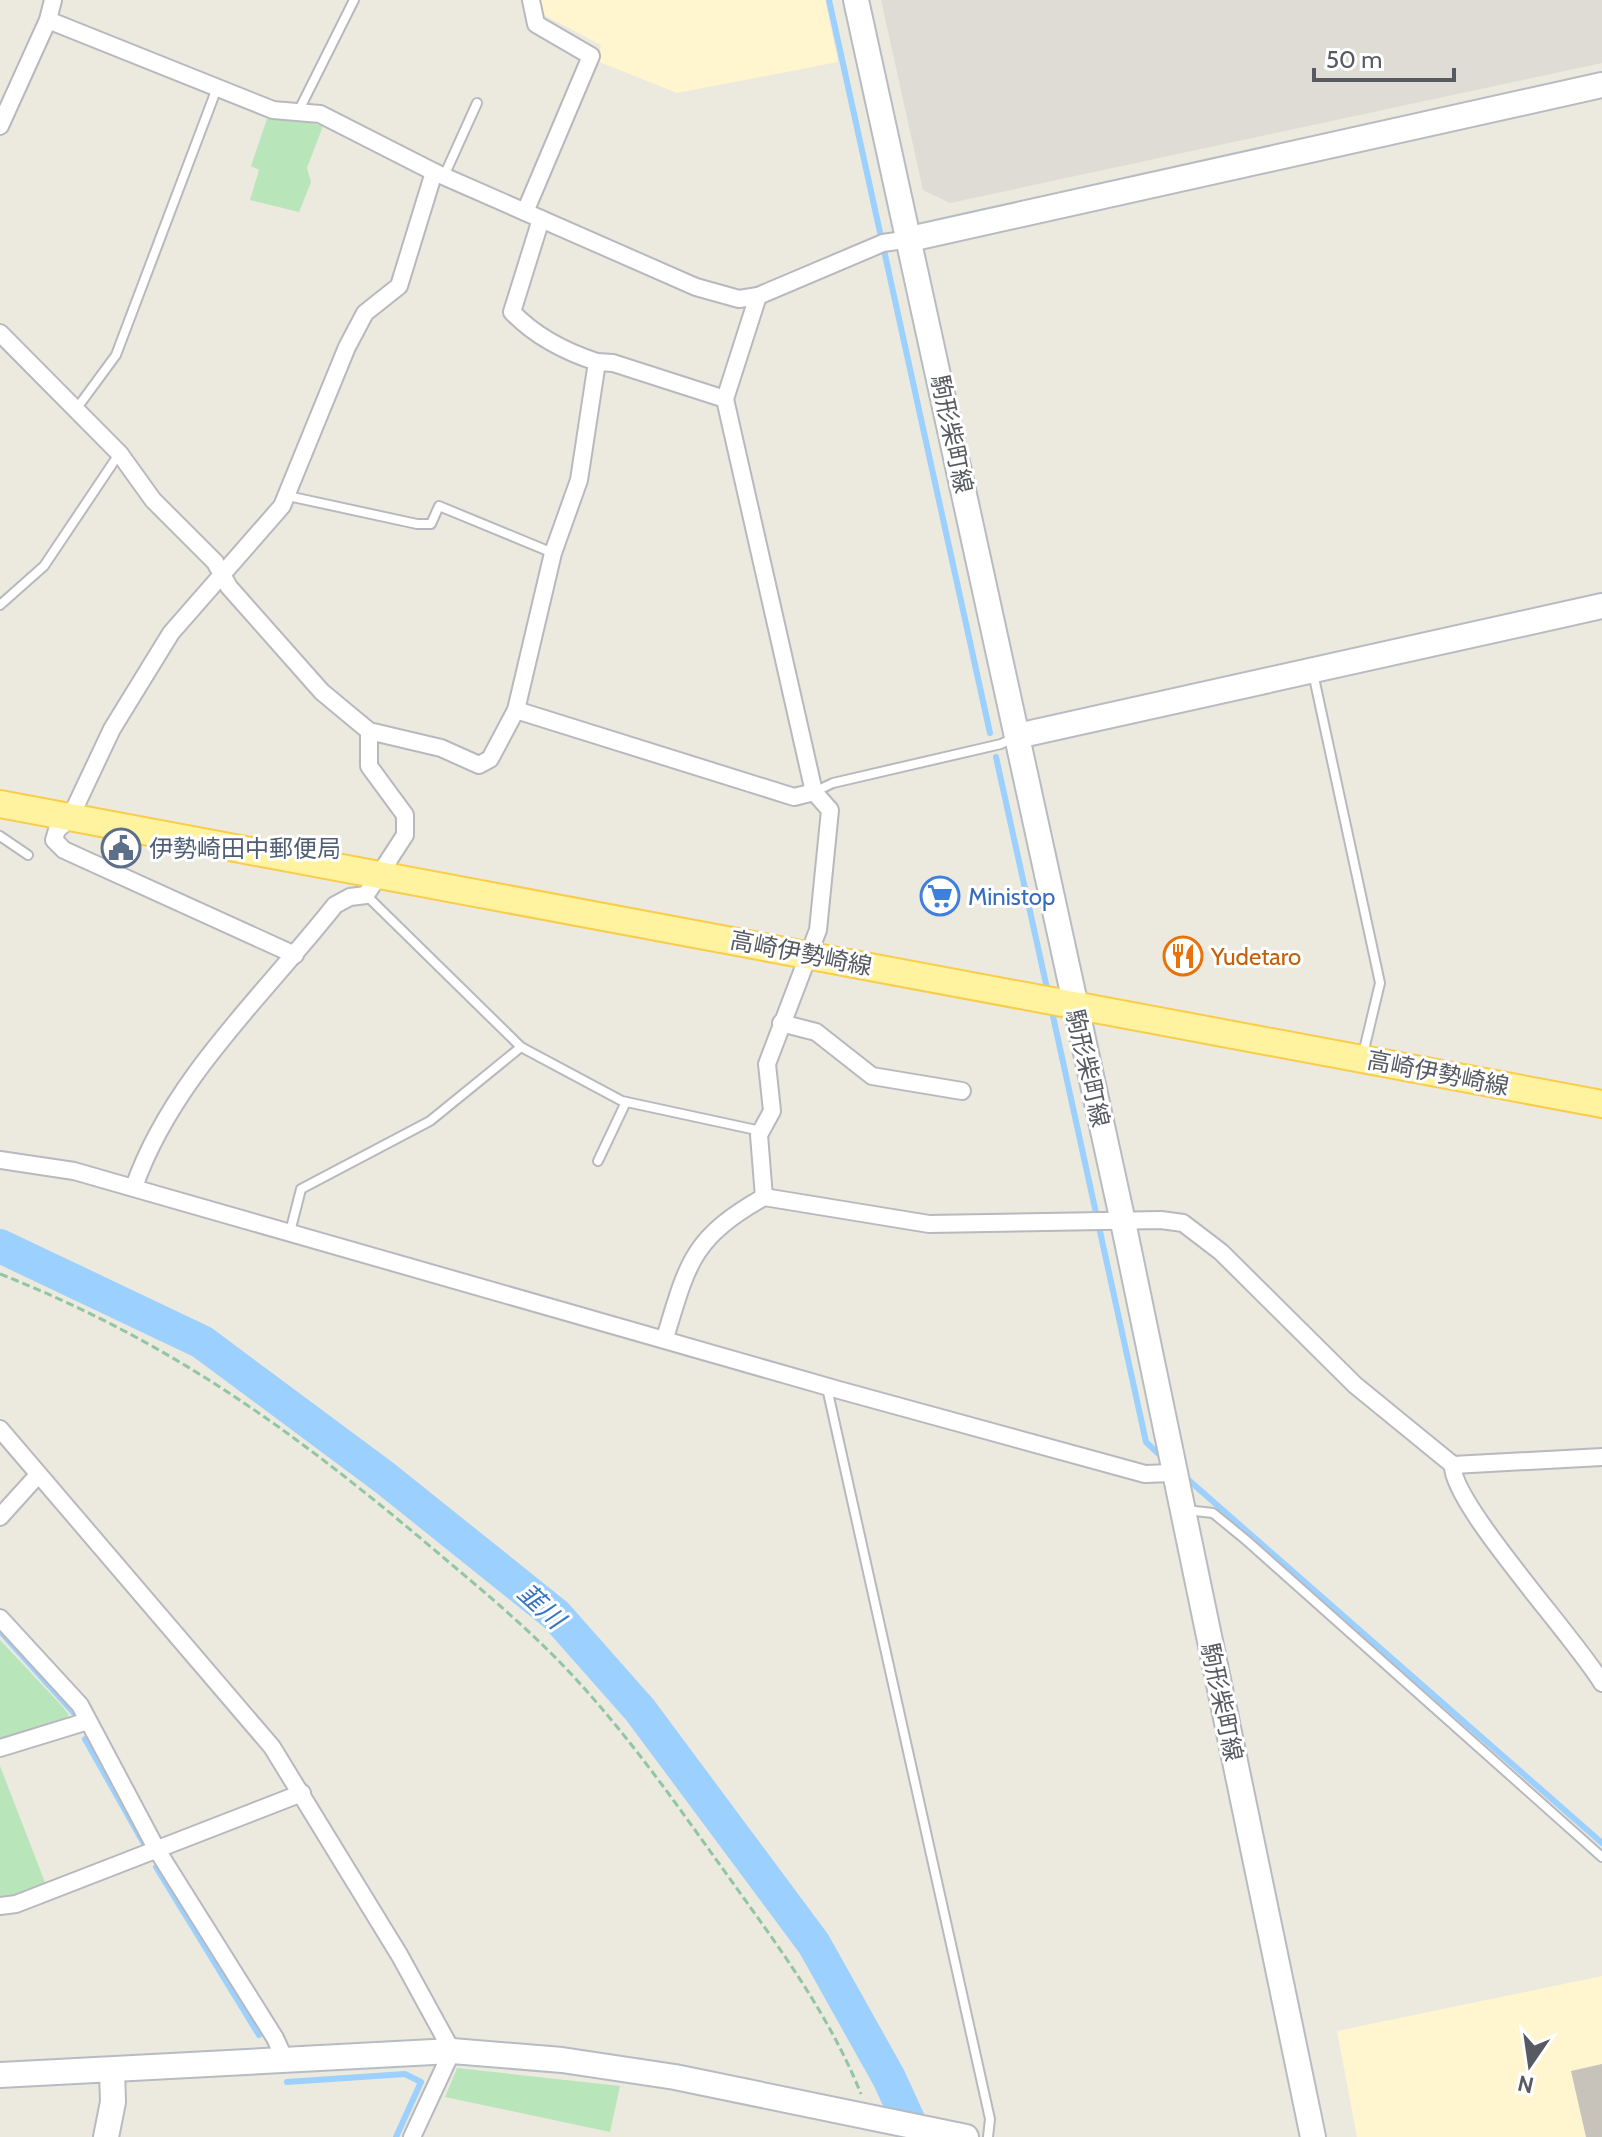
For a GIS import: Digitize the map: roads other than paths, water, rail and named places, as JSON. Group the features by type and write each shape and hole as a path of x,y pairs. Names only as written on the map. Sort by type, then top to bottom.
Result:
{"main road":[{"name":"高崎伊勢崎線","path":"0,804 374,884 810,954 1602,1104"}],"street":[{"path":"0,126 48,20 53,0"},
{"path":"525,212 591,56 536,24 531,0"},
{"name":"駒形柴町線","path":"856,0 1123,1222 1313,2137"},
{"path":"48,20 273,110 320,114 439,174 525,212 696,287 739,299 758,296 883,243 1602,85"},
{"path":"295,955 64,850 54,840 57,830 70,818 112,729 171,633 288,496 347,347 365,313 399,286 439,174"},
{"path":"541,219 512,312 525,327 575,355 613,363 725,399"},
{"path":"758,296 725,399 814,792 830,810 818,930 767,1064 772,1111 761,1131 764,1197"},
{"path":"0,333 120,454 153,500 222,572 229,587 322,692 369,731 441,748 479,765 490,759 516,710 553,553 579,480 597,362"},
{"path":"1017,736 1602,606"},
{"path":"516,710 794,797 814,792"},
{"path":"134,1187 165,1121 195,1075 335,905 374,884 405,835 405,815 369,766 369,731"},
{"path":"781,1023 816,1032 872,1076 962,1091"},
{"path":"0,1160 45,1164 134,1187 827,1387 1145,1474 1173,1473"},
{"path":"665,1338 686,1267 714,1230 764,1197 929,1224 1183,1223 1221,1252 1355,1385 1453,1465 1602,1457"},
{"path":"0,1429 37,1476 207,1668 272,1747 400,1956 452,2051"},
{"path":"1453,1465 1452,1476 1471,1510 1586,1655 1602,1683"},
{"path":"0,1517 37,1476"},
{"path":"0,1618 72,1693 157,1850 275,2038 285,2060"},
{"path":"0,1748 88,1721"},
{"path":"0,1906 16,1904 302,1793"},
{"path":"412,2137 452,2051"},
{"path":"0,2075 452,2051 562,2060 647,2072 956,2135"},
{"path":"106,2137 113,2102 112,2071"}],"lane":[{"path":"298,112 354,0"},
{"path":"77,408 116,355 217,87"},
{"path":"439,174 477,103"},
{"path":"0,605 44,566 120,454"},
{"path":"288,496 417,524 431,524 439,506 553,553"},
{"path":"1312,671 1380,983 1362,1059"},
{"path":"814,792 833,783 1001,744 1017,736"},
{"path":"0,836 28,855"},
{"path":"374,884 521,1047 626,1102 761,1131"},
{"path":"290,1232 301,1189 430,1121 521,1047"},
{"path":"598,1161 626,1102"},
{"path":"827,1387 990,2119 988,2137"},
{"path":"1181,1509 1213,1513 1246,1540 1602,1857"}],"waterway":[{"path":"829,0 990,733"},
{"path":"996,757 1048,993"},
{"path":"1051,1007 1146,1442 1163,1458"},
{"name":"韮川","path":"0,1246 202,1342 385,1478 556,1615 640,1710 814,1944 889,2078 916,2137"},
{"path":"1184,1476 1602,1843"},
{"path":"0,1631 73,1712"},
{"path":"85,1739 143,1842"},
{"path":"156,1867 259,2035"},
{"path":"287,2082 405,2074 421,2082 396,2137"}],"place":[{"name":"伊勢崎田中郵便局","path":"121,848"},
{"name":"Ministop","path":"940,896"},
{"name":"Yudetaro","path":"1183,956"}]}
